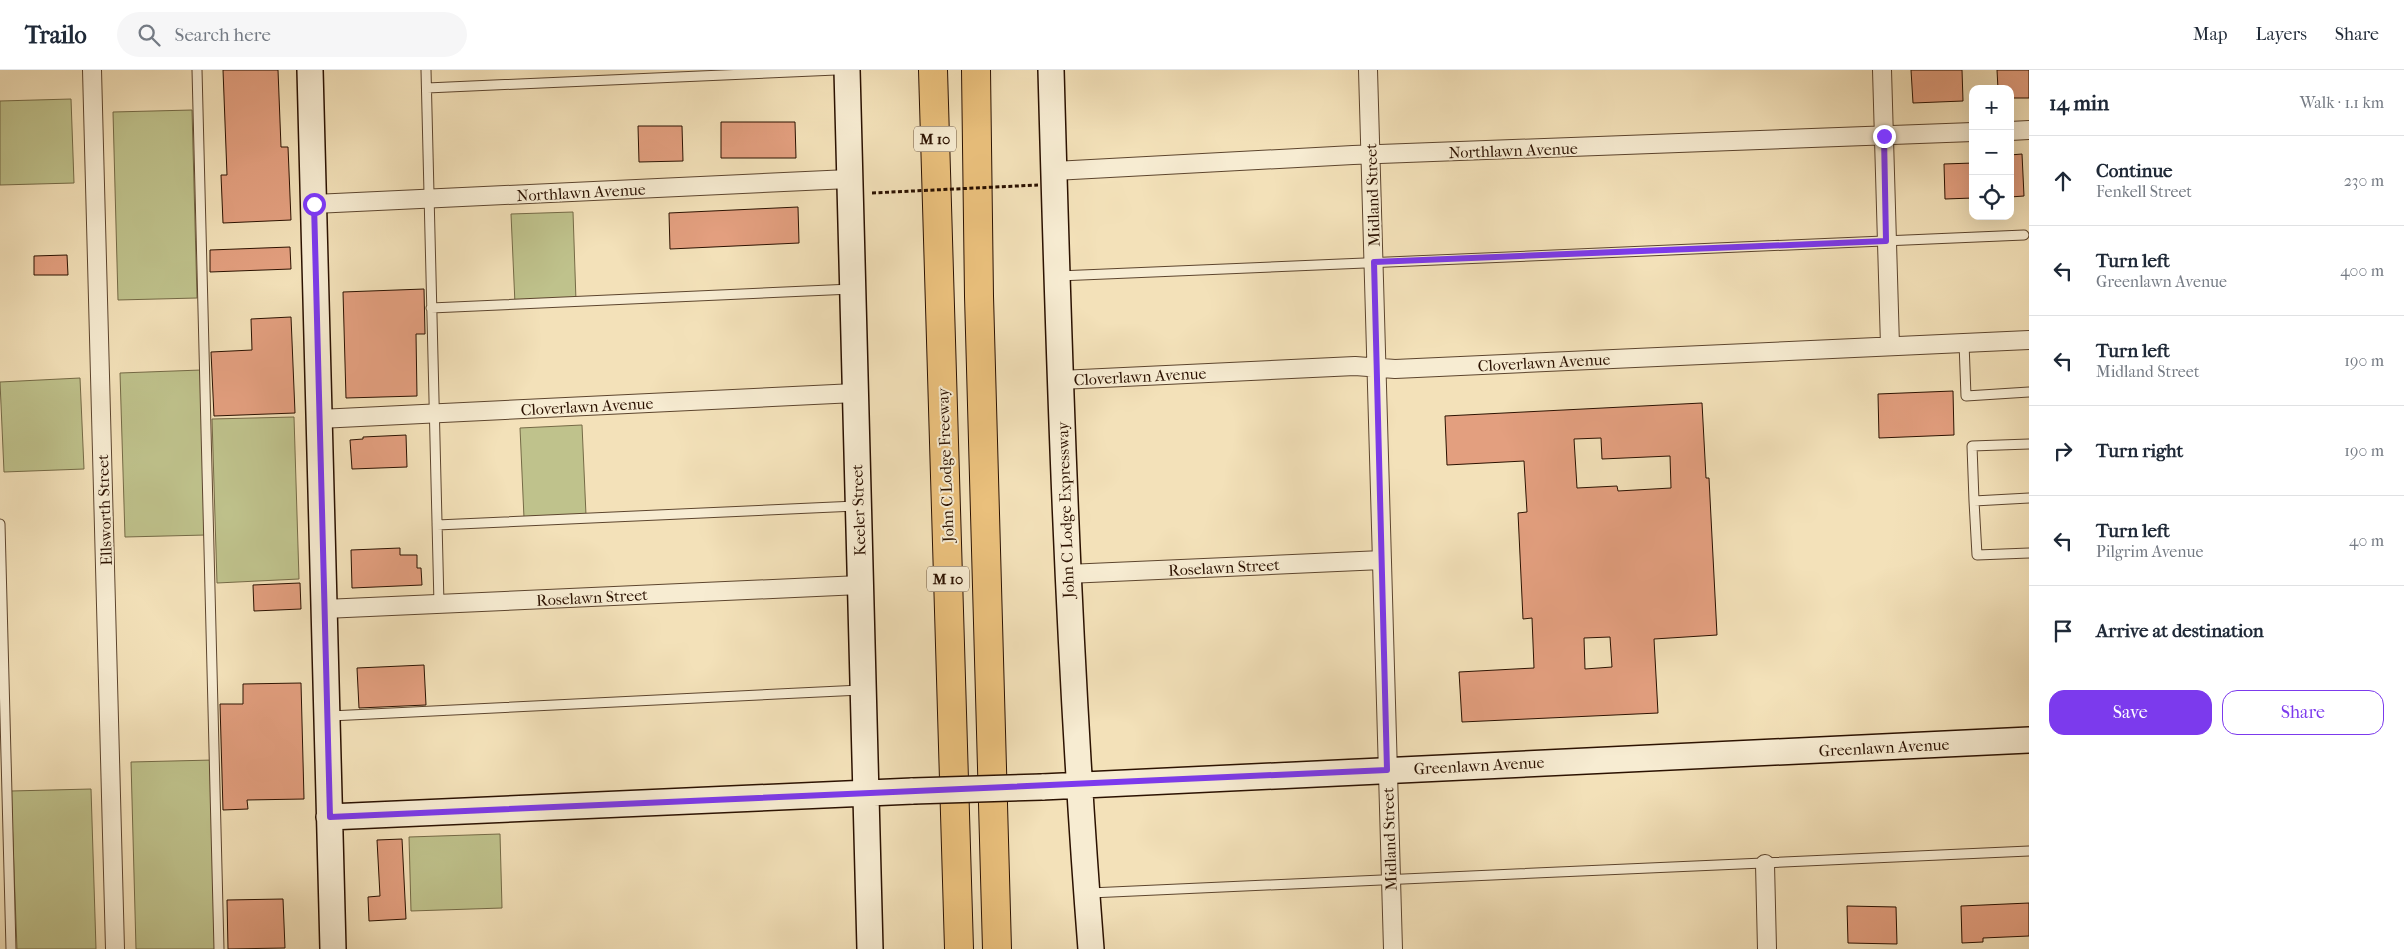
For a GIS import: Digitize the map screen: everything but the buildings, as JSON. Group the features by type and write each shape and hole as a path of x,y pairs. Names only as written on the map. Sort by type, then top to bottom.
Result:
{"highway":[{"name":"John C Lodge Freeway","path":"933,70 959,949"},
{"name":"M 10","path":"976,70 979,296 997,949"}],"street":[{"name":"Ellsworth Street","path":"92,70 116,949"},
{"path":"310,70 333,949"},
{"name":"Keeler Street","path":"847,70 870,949"},
{"name":"John C Lodge Expressway","path":"1051,70 1046,178 1057,276 1067,574 1091,949"},
{"name":"Midland Street","path":"1368,70 1393,949"},
{"path":"1882,70 1890,346"},
{"path":"2014,130 2029,130"},
{"name":"Northlawn Avenue","path":"1046,178 1370,154 1969,132"},
{"name":"Northlawn Avenue","path":"314,204 849,179"},
{"name":"Cloverlawn Avenue","path":"1060,380 1355,366 1405,368 2029,340"},
{"name":"Cloverlawn Avenue","path":"319,419 855,393"},
{"name":"Roselawn Street","path":"1067,574 1382,560"},
{"name":"Roselawn Street","path":"324,609 860,585"},
{"name":"Greenlawn Avenue","path":"330,817 2029,740"},
{"path":"1765,864 1767,949"}],"lane":[{"path":"196,70 219,949"},
{"path":"426,70 439,604"},
{"path":"427,88 836,70"},
{"path":"1057,276 2024,235"},
{"path":"431,308 852,289"},
{"path":"1964,343 1966,396 2029,392"},
{"path":"2029,444 1972,446 1977,555 2029,553"},
{"path":"1974,501 2029,498"},
{"path":"437,525 858,506"},
{"path":"0,524 11,949"},
{"path":"327,716 862,690"},
{"path":"1087,893 2029,851"}],"path":[{"path":"872,193 1046,178"}],"green space":[{"path":"71,99 74,183 0,185 0,101"},
{"path":"192,110 197,298 118,300 113,112"},
{"path":"573,212 576,301 515,304 511,214"},
{"path":"201,370 206,535 125,537 120,373"},
{"path":"80,378 84,469 4,472 0,382"},
{"path":"294,417 299,579 217,583 212,419"},
{"path":"582,425 586,515 524,518 520,428"},
{"path":"213,760 218,949 136,949 131,762"},
{"path":"91,789 96,949 17,949 11,791"},
{"path":"500,834 502,908 411,911 409,837"}],"route":[{"path":"314,204 330,817 1387,770 1374,262 1886,241 1884,136"}]}
